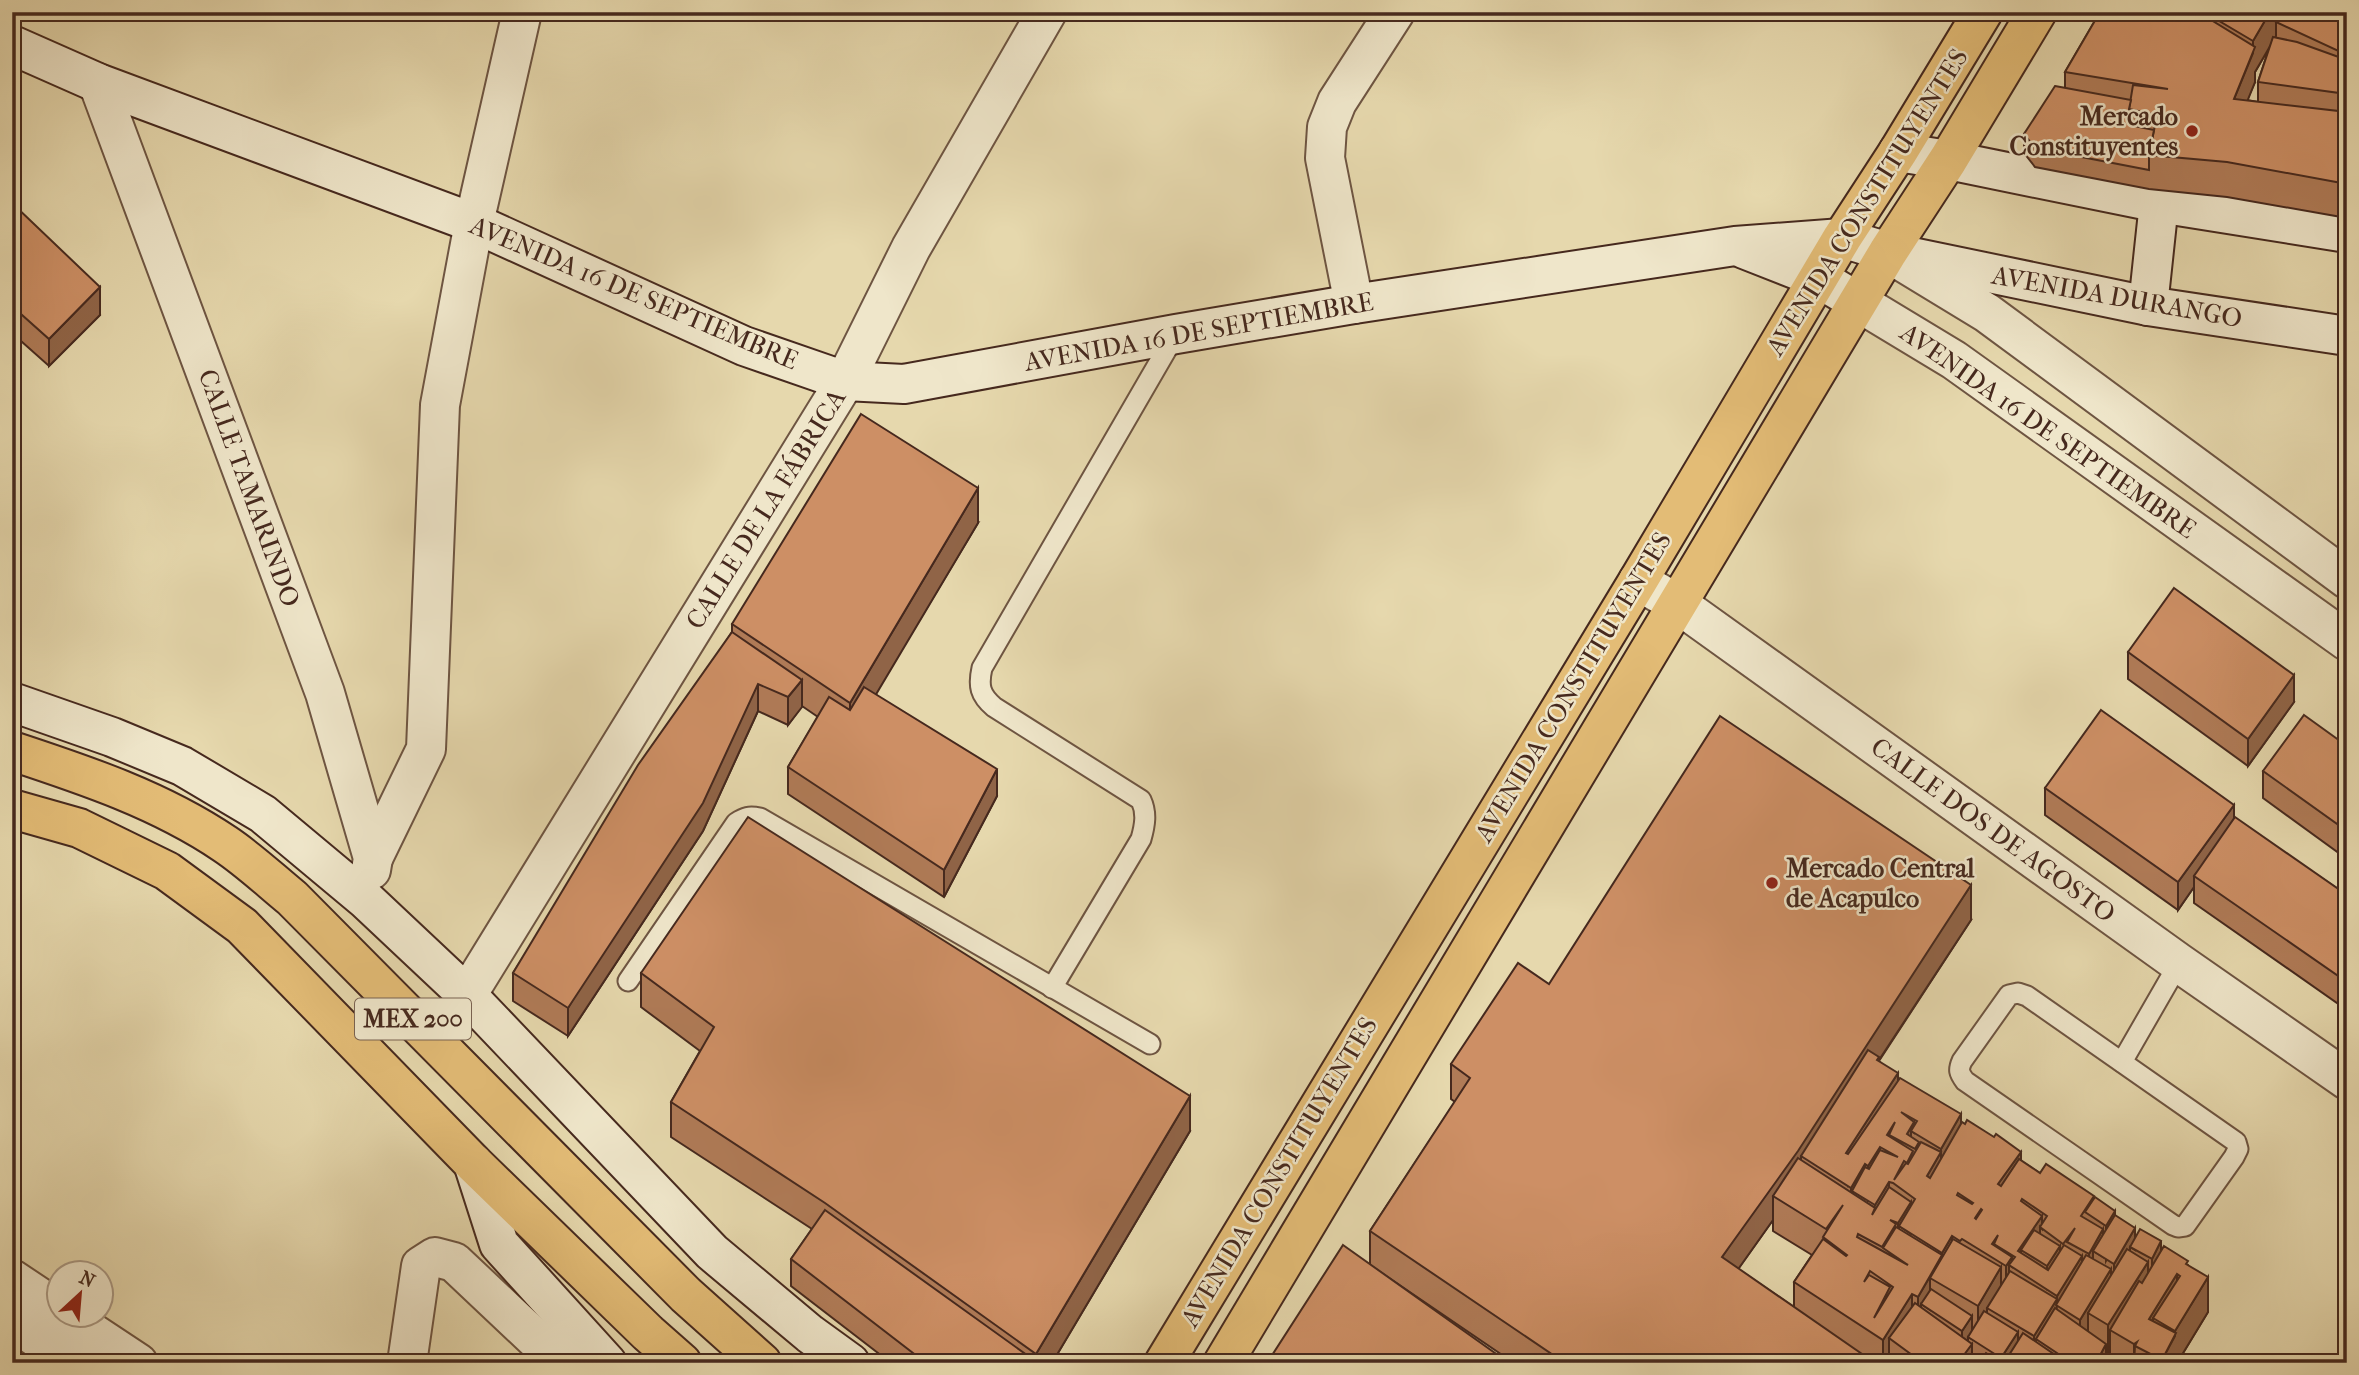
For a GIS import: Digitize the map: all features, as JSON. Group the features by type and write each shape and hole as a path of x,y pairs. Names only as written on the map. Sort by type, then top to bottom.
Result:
{"main road":[{"name":"AVENIDA CONSTITUYENTES","path":"1164,1363 1638,581 1842,238 1983,12"},
{"name":"AVENIDA CONSTITUYENTES","path":"1223,1363 1888,252 1948,160 2036,12"},
{"name":"MEX 200","path":"12,751 94,778 157,805 225,844 292,898 686,1295 762,1363"},
{"name":"MEX 200","path":"12,809 79,828 167,871 242,926 473,1163 682,1363"}],"street":[{"path":"373,858 426,749 440,405 474,223 523,12"},
{"path":"1354,304 1325,158 1327,127 1337,102 1395,12"},
{"name":"CALLE DE LA FÁBRICA","path":"467,995 845,380 1032,18"},
{"name":"AVENIDA 16 DE SEPTIEMBRE","path":"13,45 98,83 474,223 744,346 845,380 904,384 1354,304 1735,246 1842,238 1888,252 1987,313 2347,579"},
{"name":"CALLE TAMARINDO","path":"98,83 326,693 373,858 366,900"},
{"path":"1898,152 2160,203 2347,233"},
{"path":"2148,306 2160,203"},
{"name":"AVENIDA 16 DE SEPTIEMBRE","path":"1735,246 1818,278 1954,360 2347,641"},
{"name":"AVENIDA DURANGO","path":"1888,252 2148,306 2347,336"},
{"name":"CALLE DOS DE AGOSTO","path":"1638,581 1678,604 2347,1080"},
{"path":"12,702 112,737 182,766 263,814 366,900 467,995 712,1252 810,1334 850,1363"},
{"path":"473,1163 499,1244 607,1363"},
{"path":"407,1363 421,1266 435,1257 454,1262 561,1363"},
{"path":"12,1279 46,1302"},
{"path":"12,1321 74,1363"},
{"path":"89,1330 138,1363"}],"lane":[{"path":"1052,988 1141,839 1145,808 1141,800 994,707 983,697 978,682 982,668 1176,334"},
{"path":"628,981 736,823 750,816 760,818 1150,1044"},
{"path":"2122,1062 2179,963"},
{"path":"2018,993 2027,996 2122,1062 2236,1142 2238,1149 2234,1157 2185,1226 2178,1227 2173,1224 1965,1081 1958,1068 2008,995 2018,993"}],"building":[{"path":"2100,12 2198,12 2255,47 2234,99 2347,112 2347,184 2227,162 2149,155 2157,115 2129,109 2133,85 2168,89 2065,72"},
{"path":"2204,12 2270,12 2253,41"},
{"path":"2281,12 2323,12 2347,23 2347,55 2276,22"},
{"path":"2332,12 2347,12 2347,19"},
{"path":"2273,37 2297,42 2347,60 2347,94 2258,82"},
{"path":"2055,86 2131,100 2129,125 2154,130 2149,170 2035,148 2024,134"},
{"path":"12,203 100,287 49,339 12,306"},
{"path":"861,414 978,488 850,703 732,624"},
{"path":"2174,588 2294,675 2248,739 2128,652"},
{"path":"732,632 802,680 788,697 758,684 703,803 568,1008 513,973 638,765"},
{"path":"864,687 997,769 944,870 788,767 829,697 850,710"},
{"path":"2101,710 2234,805 2178,882 2045,788"},
{"path":"2304,715 2347,746 2347,831 2263,771"},
{"path":"1720,716 1971,885 1798,1151 1722,1257 1875,1363 1565,1363 1370,1231 1470,1078 1451,1064 1518,963 1549,984"},
{"path":"748,817 1190,1096 1036,1354 825,1203 671,1102 714,1027 641,973"},
{"path":"2235,817 2347,895 2347,982 2194,876"},
{"path":"1868,1050 1879,1057 1877,1060 1898,1073 1846,1153 1848,1154 1900,1078 1961,1114 1941,1149 1911,1131 1917,1121 1901,1112 1914,1122 1907,1134 1919,1142 1915,1149 1889,1135 1895,1122 1887,1135 1913,1151 1894,1180 1906,1163 1908,1164 1921,1142 1941,1152 1927,1176 1930,1178 1962,1122 1965,1124 1967,1120 1994,1137 1996,1134 2021,1152 1998,1184 2001,1186 2019,1159 2040,1173 2046,1164 2094,1196 2081,1216 2103,1229 2089,1254 2067,1242 2075,1228 2063,1244 2040,1227 2047,1216 2022,1199 2021,1201 2042,1216 2018,1251 2048,1270 2064,1245 2082,1256 2057,1296 2009,1265 2015,1257 1994,1244 1998,1235 1992,1244 2012,1257 2006,1266 1962,1239 1960,1241 1952,1236 1942,1253 1899,1226 1915,1199 1893,1183 1889,1182 1875,1205 1852,1191 1865,1167 1869,1169 1880,1150 1898,1157 1880,1147 1868,1166 1865,1164 1851,1188 1801,1156","holes":["1958,1193 1973,1203 1957,1195"]},
{"path":"1798,1158 1875,1208 1872,1215 1889,1187 1911,1202 1898,1223 1890,1220 1896,1224 1882,1247 1858,1234 1857,1237 1908,1265 1883,1248 1896,1227 1942,1255 1918,1297 1912,1294 1883,1340 1794,1282 1823,1239 1847,1255 1823,1237 1843,1205 1826,1229 1773,1196","holes":["1870,1271 1893,1287 1874,1318 1890,1287 1869,1275 1864,1282"]},
{"path":"2095,1197 2115,1211 2106,1226 2085,1212"},
{"path":"825,1210 1038,1363 926,1363 791,1259"},
{"path":"2115,1215 2135,1228 2114,1264 2093,1251"},
{"path":"2140,1229 2161,1241 2152,1259 2130,1247"},
{"path":"2034,1230 2060,1246 2047,1266 2021,1250"},
{"path":"1953,1239 2001,1267 1978,1306 1930,1278"},
{"path":"1343,1245 1509,1363 1267,1363"},
{"path":"2164,1246 2208,1277 2175,1331 2153,1318 2180,1276 2177,1274 2149,1319 2176,1333 2162,1360 2135,1346 2137,1342 2134,1344 2110,1330 2139,1281 2142,1283"},
{"path":"2127,1249 2148,1262 2108,1325 2088,1313"},
{"path":"2086,1255 2111,1269 2080,1320 2056,1305"},
{"path":"2010,1271 2057,1299 2034,1336 1987,1308"},
{"path":"1931,1289 1972,1316 1962,1331 1921,1304"},
{"path":"1915,1303 1972,1344 1958,1363 1923,1363 1889,1338"},
{"path":"2055,1308 2106,1344 2096,1363 2072,1363 2036,1339"},
{"path":"1984,1311 2018,1332 2001,1358 1968,1337"},
{"path":"2023,1333 2067,1363 2004,1363"},
{"path":"1986,1353 2001,1363 1979,1363"}],"place":[{"name":"Mercado Constituyentes","path":"2192,131"},
{"name":"Mercado Central de Acapulco","path":"1772,883"}]}
